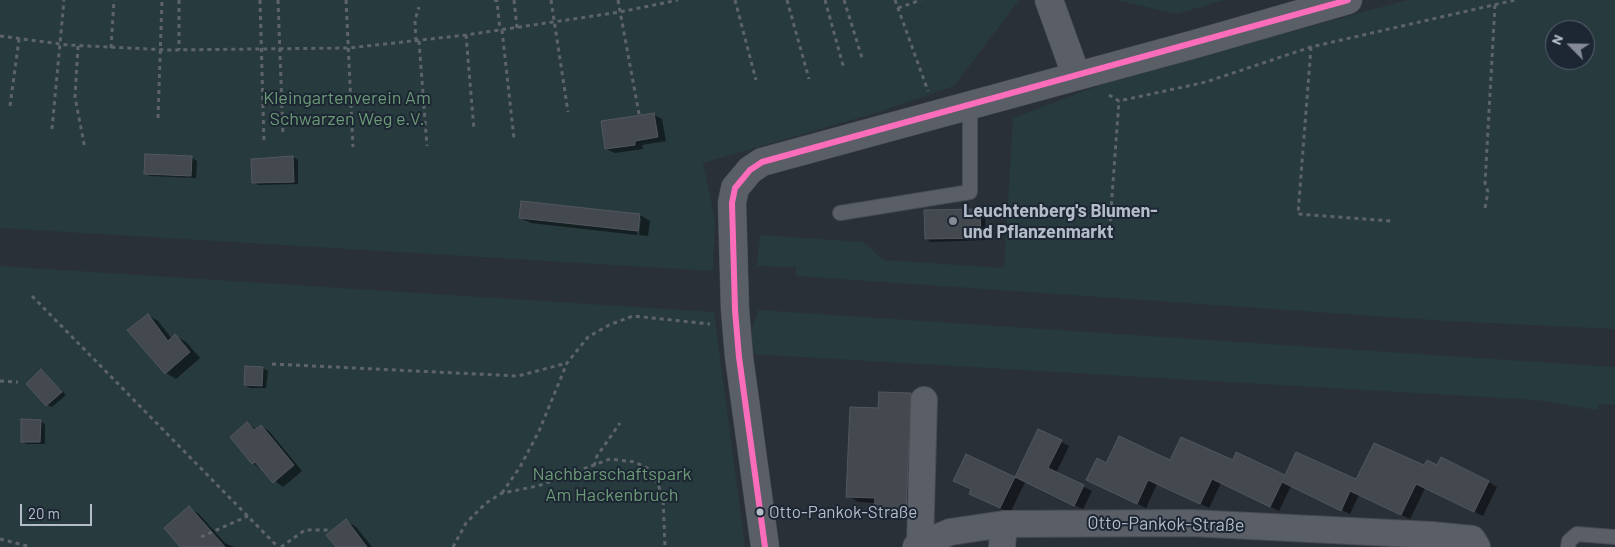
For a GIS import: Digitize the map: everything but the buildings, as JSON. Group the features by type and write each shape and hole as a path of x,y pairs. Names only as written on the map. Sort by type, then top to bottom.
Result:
{"street":[{"path":"1048,0 1076,75"},
{"path":"765,547 736,326 732,203 736,188 742,178 762,162 1195,44 1348,0"},
{"name":"Otto-Pankok-Straße","path":"924,400 918,546 950,532 1003,536 1192,522 1326,537 1472,539 1477,547"}],"lane":[{"path":"840,212 970,192 970,105"},
{"path":"1568,547 1569,541 1577,534 1615,536"}],"path":[{"path":"52,129 64,0"},
{"path":"111,48 114,0"},
{"path":"158,118 162,0"},
{"path":"179,0 180,50"},
{"path":"260,0 264,142"},
{"path":"278,0 283,136"},
{"path":"346,0 353,147"},
{"path":"494,0 497,1 514,139"},
{"path":"514,0 517,28"},
{"path":"551,0 568,112"},
{"path":"618,0 639,114"},
{"path":"0,36 78,46 159,50 349,48 517,28 620,12 678,0"},
{"path":"735,0 756,80"},
{"path":"787,0 809,80"},
{"path":"825,0 844,69"},
{"path":"844,0 863,61"},
{"path":"895,0 935,114"},
{"path":"898,8 921,0"},
{"path":"1076,75 1119,102 1206,82 1311,47 1515,0"},
{"path":"1485,208 1488,192 1485,183 1495,5"},
{"path":"420,7 415,20 427,146"},
{"path":"466,35 474,130"},
{"path":"10,106 18,39"},
{"path":"78,46 74,97 85,149"},
{"path":"1311,47 1298,214 1391,220"},
{"path":"1109,237 1119,102"},
{"path":"32,296 280,547 305,530 331,530"},
{"path":"502,493 520,468 539,431 567,363 588,337 609,325 633,316 736,326"},
{"path":"272,364 518,376 567,363"},
{"path":"0,381 18,382"},
{"path":"593,466 597,456 620,423"},
{"path":"453,547 466,523 486,503 502,493 538,486 610,459 635,462 647,468 656,480 663,497 665,547"},
{"path":"201,537 248,516"},
{"path":"0,539 31,547"}],"green space":[{"name":"Kleingartenverein Am Schwarzen Weg e.V.","path":"0,0 1019,0 954,86 872,114 703,163 715,220 713,271 0,228"},
{"path":"1115,0 1224,0 1177,14"},
{"path":"1408,0 1615,0 1615,329 1446,321 796,276 796,267 757,266 760,235 863,242 884,260 1004,268 1013,118 1116,79"},
{"name":"Nachbarschaftspark Am Hackenbruch","path":"0,266 714,312 745,547 0,547"},
{"path":"758,310 1615,367 1615,405 1599,404 1597,410 1536,400 749,354 752,330"}],"transit line":[{"path":"765,547 739,357 735,310 732,203 735,188 750,170 762,162 1348,0"}],"place":[{"name":"Leuchtenberg's Blumen- und Pflanzenmarkt","path":"953,221"},
{"name":"Otto-Pankok-Straße","path":"760,512"}]}
